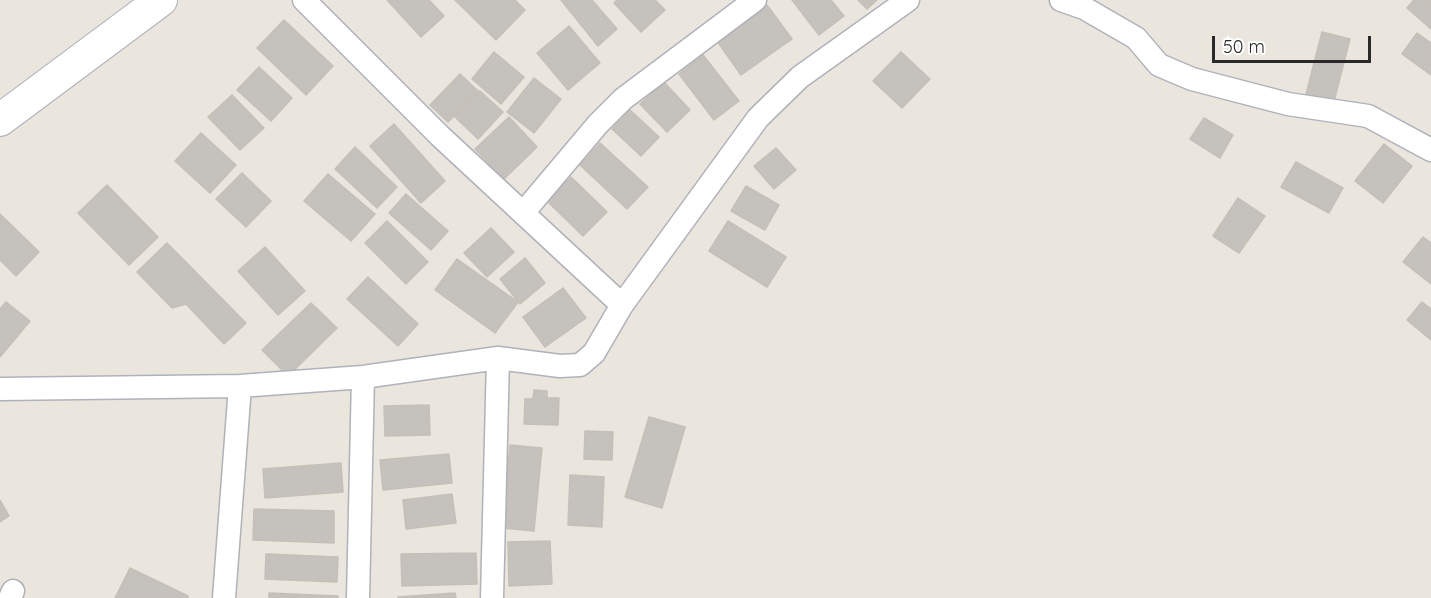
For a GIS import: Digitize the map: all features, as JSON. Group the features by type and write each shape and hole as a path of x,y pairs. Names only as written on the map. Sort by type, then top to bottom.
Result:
{"main road":[{"path":"0,120 161,0"}],"street":[{"path":"304,0 441,136 622,305"},
{"path":"523,213 598,124 623,99 755,0"},
{"path":"1061,0 1084,9 1136,38 1159,65 1192,79 1288,104 1368,116 1431,150"},
{"path":"0,389 240,386 363,377 498,358 560,366 580,365 594,353 622,305 758,118 800,77 910,1"},
{"path":"492,598 498,358"},
{"path":"358,598 363,377"},
{"path":"224,598 240,386"}],"building":[{"path":"387,0 429,0 444,16 421,37"},
{"path":"455,0 515,0 525,10 496,40"},
{"path":"561,0 592,0 617,29 598,46"},
{"path":"617,0 655,0 665,10 641,32 614,3"},
{"path":"792,0 831,0 844,16 819,35"},
{"path":"858,0 877,0 867,9"},
{"path":"1414,0 1431,0 1431,29 1407,8"},
{"path":"767,5 792,39 741,75 717,41"},
{"path":"284,20 333,66 306,95 257,48"},
{"path":"569,26 600,63 568,90 537,53"},
{"path":"1322,32 1350,39 1331,113 1303,106"},
{"path":"1417,33 1431,43 1431,75 1402,54"},
{"path":"494,52 524,77 501,104 472,79"},
{"path":"901,52 930,79 902,108 873,81"},
{"path":"703,55 739,101 714,120 679,74"},
{"path":"259,67 292,98 271,121 237,90"},
{"path":"460,74 478,91 448,122 430,105"},
{"path":"534,78 561,99 534,133 507,112"},
{"path":"664,82 690,110 667,132 640,104"},
{"path":"480,91 503,112 478,139 455,117"},
{"path":"232,95 264,128 240,150 208,117"},
{"path":"630,110 659,137 641,156 612,129"},
{"path":"509,117 537,147 504,179 475,149"},
{"path":"1204,118 1233,135 1220,158 1190,139"},
{"path":"394,124 445,181 421,203 370,146"},
{"path":"201,133 236,165 210,193 175,161"},
{"path":"600,143 648,187 627,209 580,165"},
{"path":"1384,144 1412,166 1383,203 1355,181"},
{"path":"355,147 397,187 377,208 335,169"},
{"path":"776,148 796,170 774,189 754,166"},
{"path":"1296,162 1343,188 1329,213 1281,187"},
{"path":"242,173 271,201 246,227 216,199"},
{"path":"328,174 375,214 351,241 304,201"},
{"path":"571,177 607,212 583,236 547,201"},
{"path":"107,185 158,237 129,265 78,213"},
{"path":"746,186 779,205 765,230 731,211"},
{"path":"406,194 448,231 431,250 389,213"},
{"path":"1238,198 1265,216 1239,253 1213,236"},
{"path":"0,214 39,252 16,276 0,260"},
{"path":"387,221 428,262 406,284 365,243"},
{"path":"728,221 786,257 767,287 709,251"},
{"path":"491,228 514,252 487,277 464,253"},
{"path":"1423,237 1431,243 1431,284 1403,262"},
{"path":"167,243 246,323 224,344 186,304 172,308 137,272"},
{"path":"265,247 305,291 278,315 238,271"},
{"path":"525,258 545,283 520,304 500,279"},
{"path":"457,259 518,302 495,333 435,290"},
{"path":"368,277 418,324 398,346 347,299"},
{"path":"563,288 586,318 545,347 523,317"},
{"path":"6,302 30,321 0,357 0,309"},
{"path":"1422,302 1431,309 1431,340 1407,320"},
{"path":"311,303 337,328 288,376 262,350"},
{"path":"534,390 547,391 547,398 559,398 558,425 524,424 525,399 533,399"},
{"path":"429,405 430,435 385,436 384,406"},
{"path":"649,417 685,427 662,508 625,497"},
{"path":"585,431 613,432 612,460 584,459"},
{"path":"510,445 542,448 534,531 502,528"},
{"path":"449,454 452,483 383,490 380,460"},
{"path":"341,463 343,492 265,498 263,469"},
{"path":"570,475 604,477 602,527 568,525"},
{"path":"452,494 456,523 406,529 403,500"},
{"path":"0,500 9,516 0,522"},
{"path":"254,509 334,511 334,543 253,540"},
{"path":"550,541 552,584 509,586 508,542"},
{"path":"476,553 477,584 402,586 401,554"},
{"path":"266,554 338,557 337,582 265,579"},
{"path":"130,568 188,596 188,598 115,598"},
{"path":"269,593 338,596 338,598 269,598"},
{"path":"455,593 456,598 398,598 398,597"}]}
